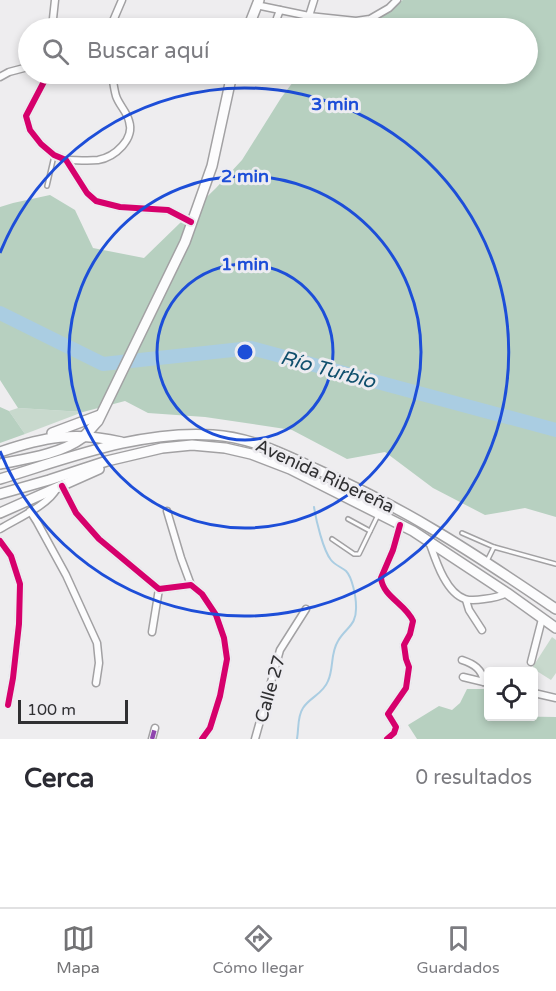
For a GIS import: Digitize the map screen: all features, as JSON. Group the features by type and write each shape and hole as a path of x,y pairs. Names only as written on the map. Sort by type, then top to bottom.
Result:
{"main road":[{"path":"252,18 258,2"},
{"path":"0,464 67,446 83,436 100,417 185,242 212,166 230,84"},
{"path":"100,417 104,433 124,442"},
{"path":"0,452 100,417"},
{"name":"Avenida Ribereña","path":"0,479 124,442 156,437 212,434 230,436 261,445 382,501 434,530 556,609"},
{"path":"26,443 70,436 106,438 124,442"},
{"name":"Avenida Ribereña","path":"0,494 162,448 192,445 225,448 251,454 290,469 430,542 556,628"},
{"path":"0,513 119,459"}],"street":[{"path":"53,18 55,0"},
{"path":"114,18 122,0"},
{"path":"309,16 314,0"},
{"path":"372,18 389,8 397,0"},
{"path":"258,2 280,10 328,18"},
{"path":"277,18 280,10"},
{"path":"0,76 18,70"},
{"path":"43,84 26,116 30,130 41,144 66,160 98,160 109,156 126,142 131,130 130,122 116,98 114,84"},
{"path":"66,160 87,193 96,201 120,207 168,210 191,222"},
{"path":"0,529 49,499 60,487 76,513 99,539 159,589 191,585"},
{"path":"167,511 191,585 202,594 216,615 224,638 227,659 220,696 210,728 202,739"},
{"path":"30,512 66,575 97,644 99,663 96,683"},
{"path":"387,739 394,733 396,727 389,716 389,711 406,688 409,667 404,645 413,621 410,614 383,587 381,578 393,550 400,525"},
{"path":"0,541 11,556 20,584 19,624 8,705"},
{"path":"430,542 438,567 445,580 459,596 466,600 487,599 507,593"},
{"path":"152,632 159,589"},
{"path":"466,600 469,610 482,630"},
{"name":"Calle 27","path":"255,739 280,650 306,609"},
{"path":"531,662 542,619"},
{"path":"462,660 474,664 484,677"},
{"path":"463,677 484,682"},
{"path":"538,694 556,698"},
{"path":"152,739 155,728"}],"lane":[{"path":"47,186 54,154"},
{"path":"332,539 354,554 359,554 378,514"},
{"path":"348,519 370,531"},
{"path":"462,533 494,547 556,564"},
{"path":"486,563 494,547"}],"green space":[{"path":"403,0 556,0 556,517 525,508 485,515 433,488 385,452 347,459 292,430 205,417 148,413 125,401 83,412 18,408 0,380 0,207 50,195 75,210 93,248 144,258 242,160 292,84 538,84 538,18 368,18"},
{"path":"0,407 9,411 25,434 0,443"},
{"path":"18,408 83,412 25,434 9,411"},
{"path":"552,637 556,640 556,673 551,680 538,672 538,667 533,667"},
{"path":"467,689 484,689 484,721 538,721 538,717 556,717 556,739 417,739 408,725 439,706 452,710 460,703"}],"waterway":[{"name":"Río Turbio","path":"0,313 103,364 251,348 556,430"},
{"path":"297,739 301,711 326,685 336,646 353,622 356,613 350,578 346,571 334,563 328,555 320,535 314,507"}],"marked path":[{"path":"152,739 155,728"}],"cycle path":[{"path":"43,84 26,116 30,130 54,155 66,160 87,193 96,201 120,207 168,210 191,222"},
{"path":"62,486 76,513 99,539 159,589 191,585 202,594 216,615 224,638 227,659 220,696 210,728 202,739"},
{"path":"387,739 394,733 396,727 388,714 406,688 409,667 404,645 413,621 386,590 381,578 393,550 400,525"},
{"path":"0,541 11,556 20,584 19,624 8,705"}]}
